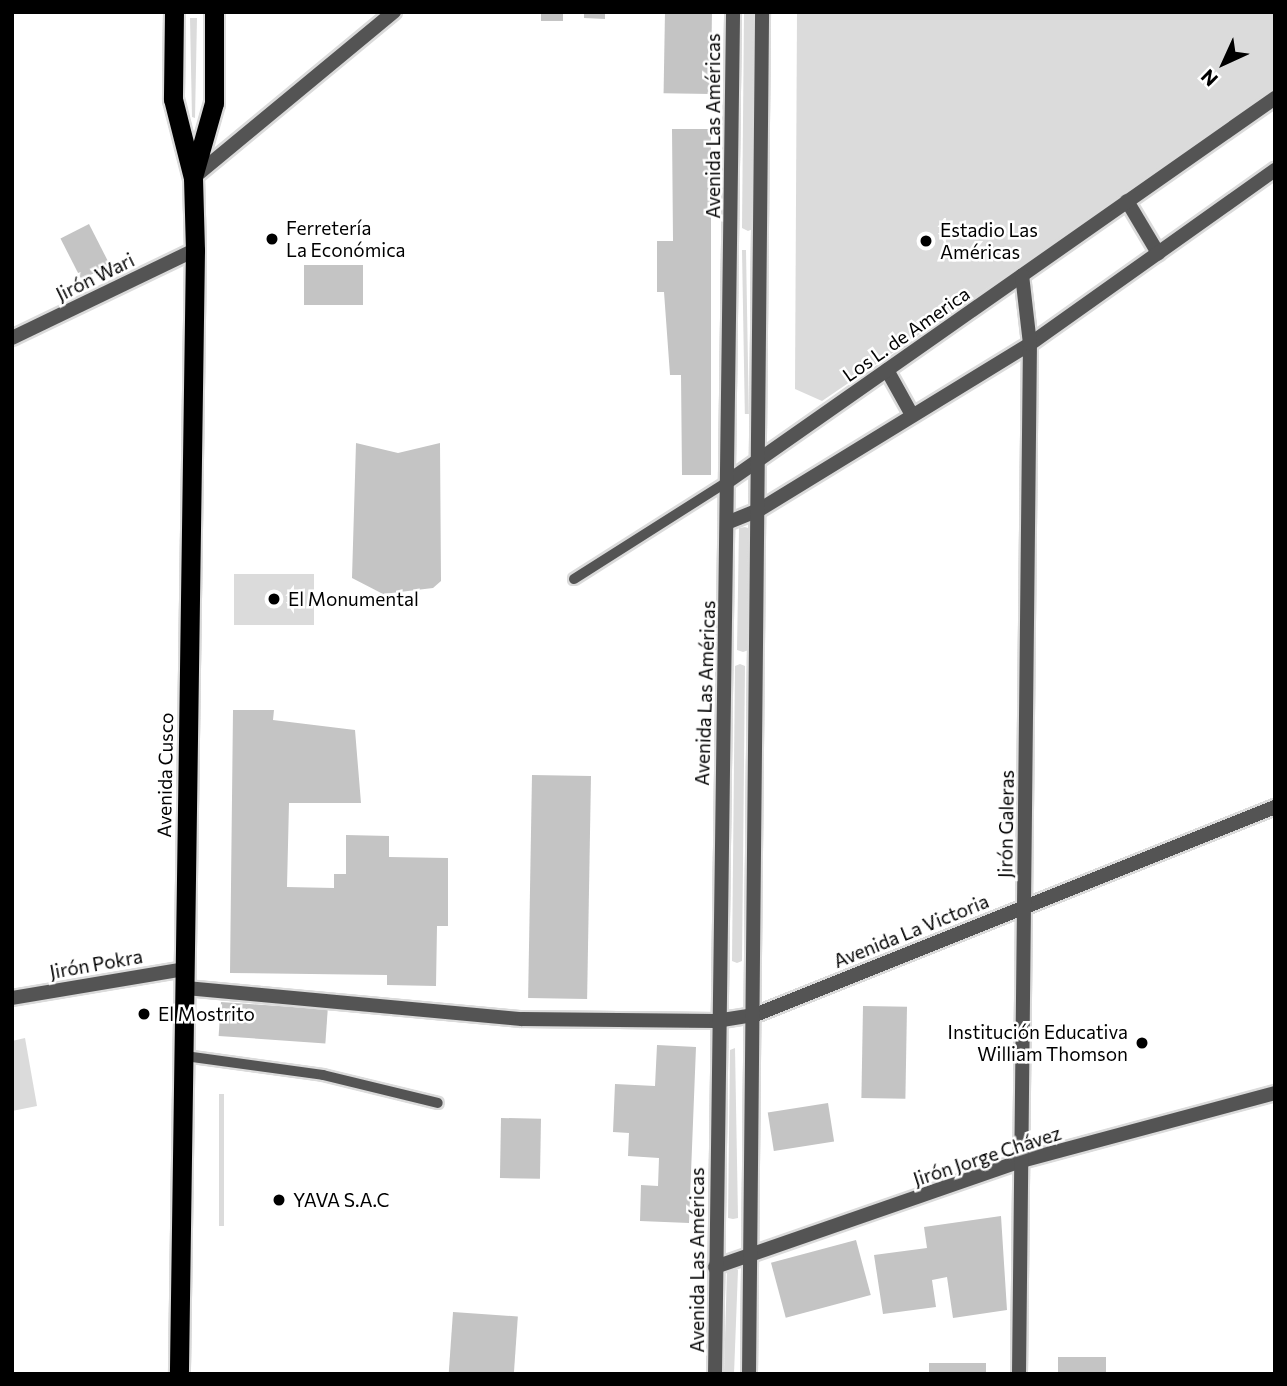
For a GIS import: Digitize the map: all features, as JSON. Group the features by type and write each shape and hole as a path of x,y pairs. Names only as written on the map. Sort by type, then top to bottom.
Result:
{"highway":[{"name":"Avenida Cusco","path":"174,12 173,99 193,178 195,250 179,1374"},
{"name":"Avenida Cusco","path":"193,178 214,103 214,12"}],"street":[{"path":"193,178 394,12"},
{"name":"Avenida Las Américas","path":"715,1374 716,1021 730,480 733,12"},
{"path":"749,1374 755,1015 762,12"},
{"name":"Los L. de America","path":"730,480 1275,98"},
{"path":"729,522 759,510 1030,344 1275,170"},
{"path":"1127,201 1158,253"},
{"name":"Jirón Wari","path":"12,338 195,250"},
{"name":"Jirón Galeras","path":"1019,1374 1018,1162 1024,907 1030,344 1022,275"},
{"path":"887,370 912,415"},
{"name":"Avenida La Victoria","path":"716,1021 755,1015 1275,807"},
{"name":"Jirón Pokra","path":"12,998 186,978 522,1019 716,1021"},
{"name":"Jirón Jorge Chávez","path":"715,1268 751,1259 1018,1162 1275,1093"}],"lane":[{"path":"574,579 730,480"},
{"path":"185,1056 323,1075 438,1103"}],"shaded area":[{"path":"744,12 755,12 753,229 748,231 742,228"},
{"name":"Estadio Las Américas","path":"797,12 1275,12 1275,92 822,401 795,389"},
{"path":"190,18 197,18 195,118 192,117"},
{"path":"742,250 746,250 749,414 745,414"},
{"path":"739,528 751,529 749,650 743,652 737,650"},
{"name":"El Monumental","path":"234,574 314,574 314,625 234,625"},
{"path":"735,666 745,666 742,961 737,963 732,961"},
{"path":"25,1038 37,1106 12,1111 12,1041"},
{"path":"735,1048 738,1218 733,1219 728,1218 730,1050"},
{"path":"219,1094 224,1094 224,1226 219,1226"},
{"path":"727,1270 738,1270 734,1374 724,1374"}],"building":[{"path":"541,12 563,12 563,21 541,21"},
{"path":"584,12 605,12 605,19 584,18"},
{"path":"665,12 712,12 711,94 664,93"},
{"path":"672,129 711,129 711,475 682,475 681,375 670,375 664,292 657,292 657,241 673,241"},
{"path":"89,224 110,265 81,280 60,239"},
{"path":"304,265 363,265 363,305 304,305"},
{"path":"356,443 398,453 440,443 441,581 433,588 383,594 352,578"},
{"path":"233,710 274,710 273,720 355,730 361,803 289,803 287,887 334,888 334,874 346,874 346,835 389,836 389,857 448,858 448,926 437,926 436,986 387,985 387,975 230,973"},
{"path":"532,775 591,776 587,999 528,998"},
{"path":"221,1002 328,1009 325,1043 219,1036"},
{"path":"863,1006 907,1007 905,1099 861,1098"},
{"path":"657,1045 696,1047 689,1223 640,1221 641,1185 658,1186 659,1158 628,1156 629,1133 613,1132 615,1084 655,1086"},
{"path":"828,1103 834,1142 774,1151 768,1113"},
{"path":"501,1118 541,1119 540,1179 500,1178"},
{"path":"1001,1216 1007,1310 953,1318 947,1277 932,1280 936,1307 883,1314 874,1255 927,1248 924,1227"},
{"path":"856,1240 871,1295 786,1318 771,1263"},
{"path":"453,1312 518,1317 514,1374 449,1374"},
{"path":"1058,1357 1106,1357 1106,1374 1058,1374"},
{"path":"929,1363 986,1363 986,1374 929,1374"}],"place":[{"name":"Ferretería La Económica","path":"272,239"},
{"name":"Estadio Las Américas","path":"926,241"},
{"name":"El Monumental","path":"274,599"},
{"name":"El Mostrito","path":"144,1014"},
{"name":"Institución Educativa William Thomson","path":"1142,1043"},
{"name":"YAVA S.A.C","path":"279,1200"}]}
